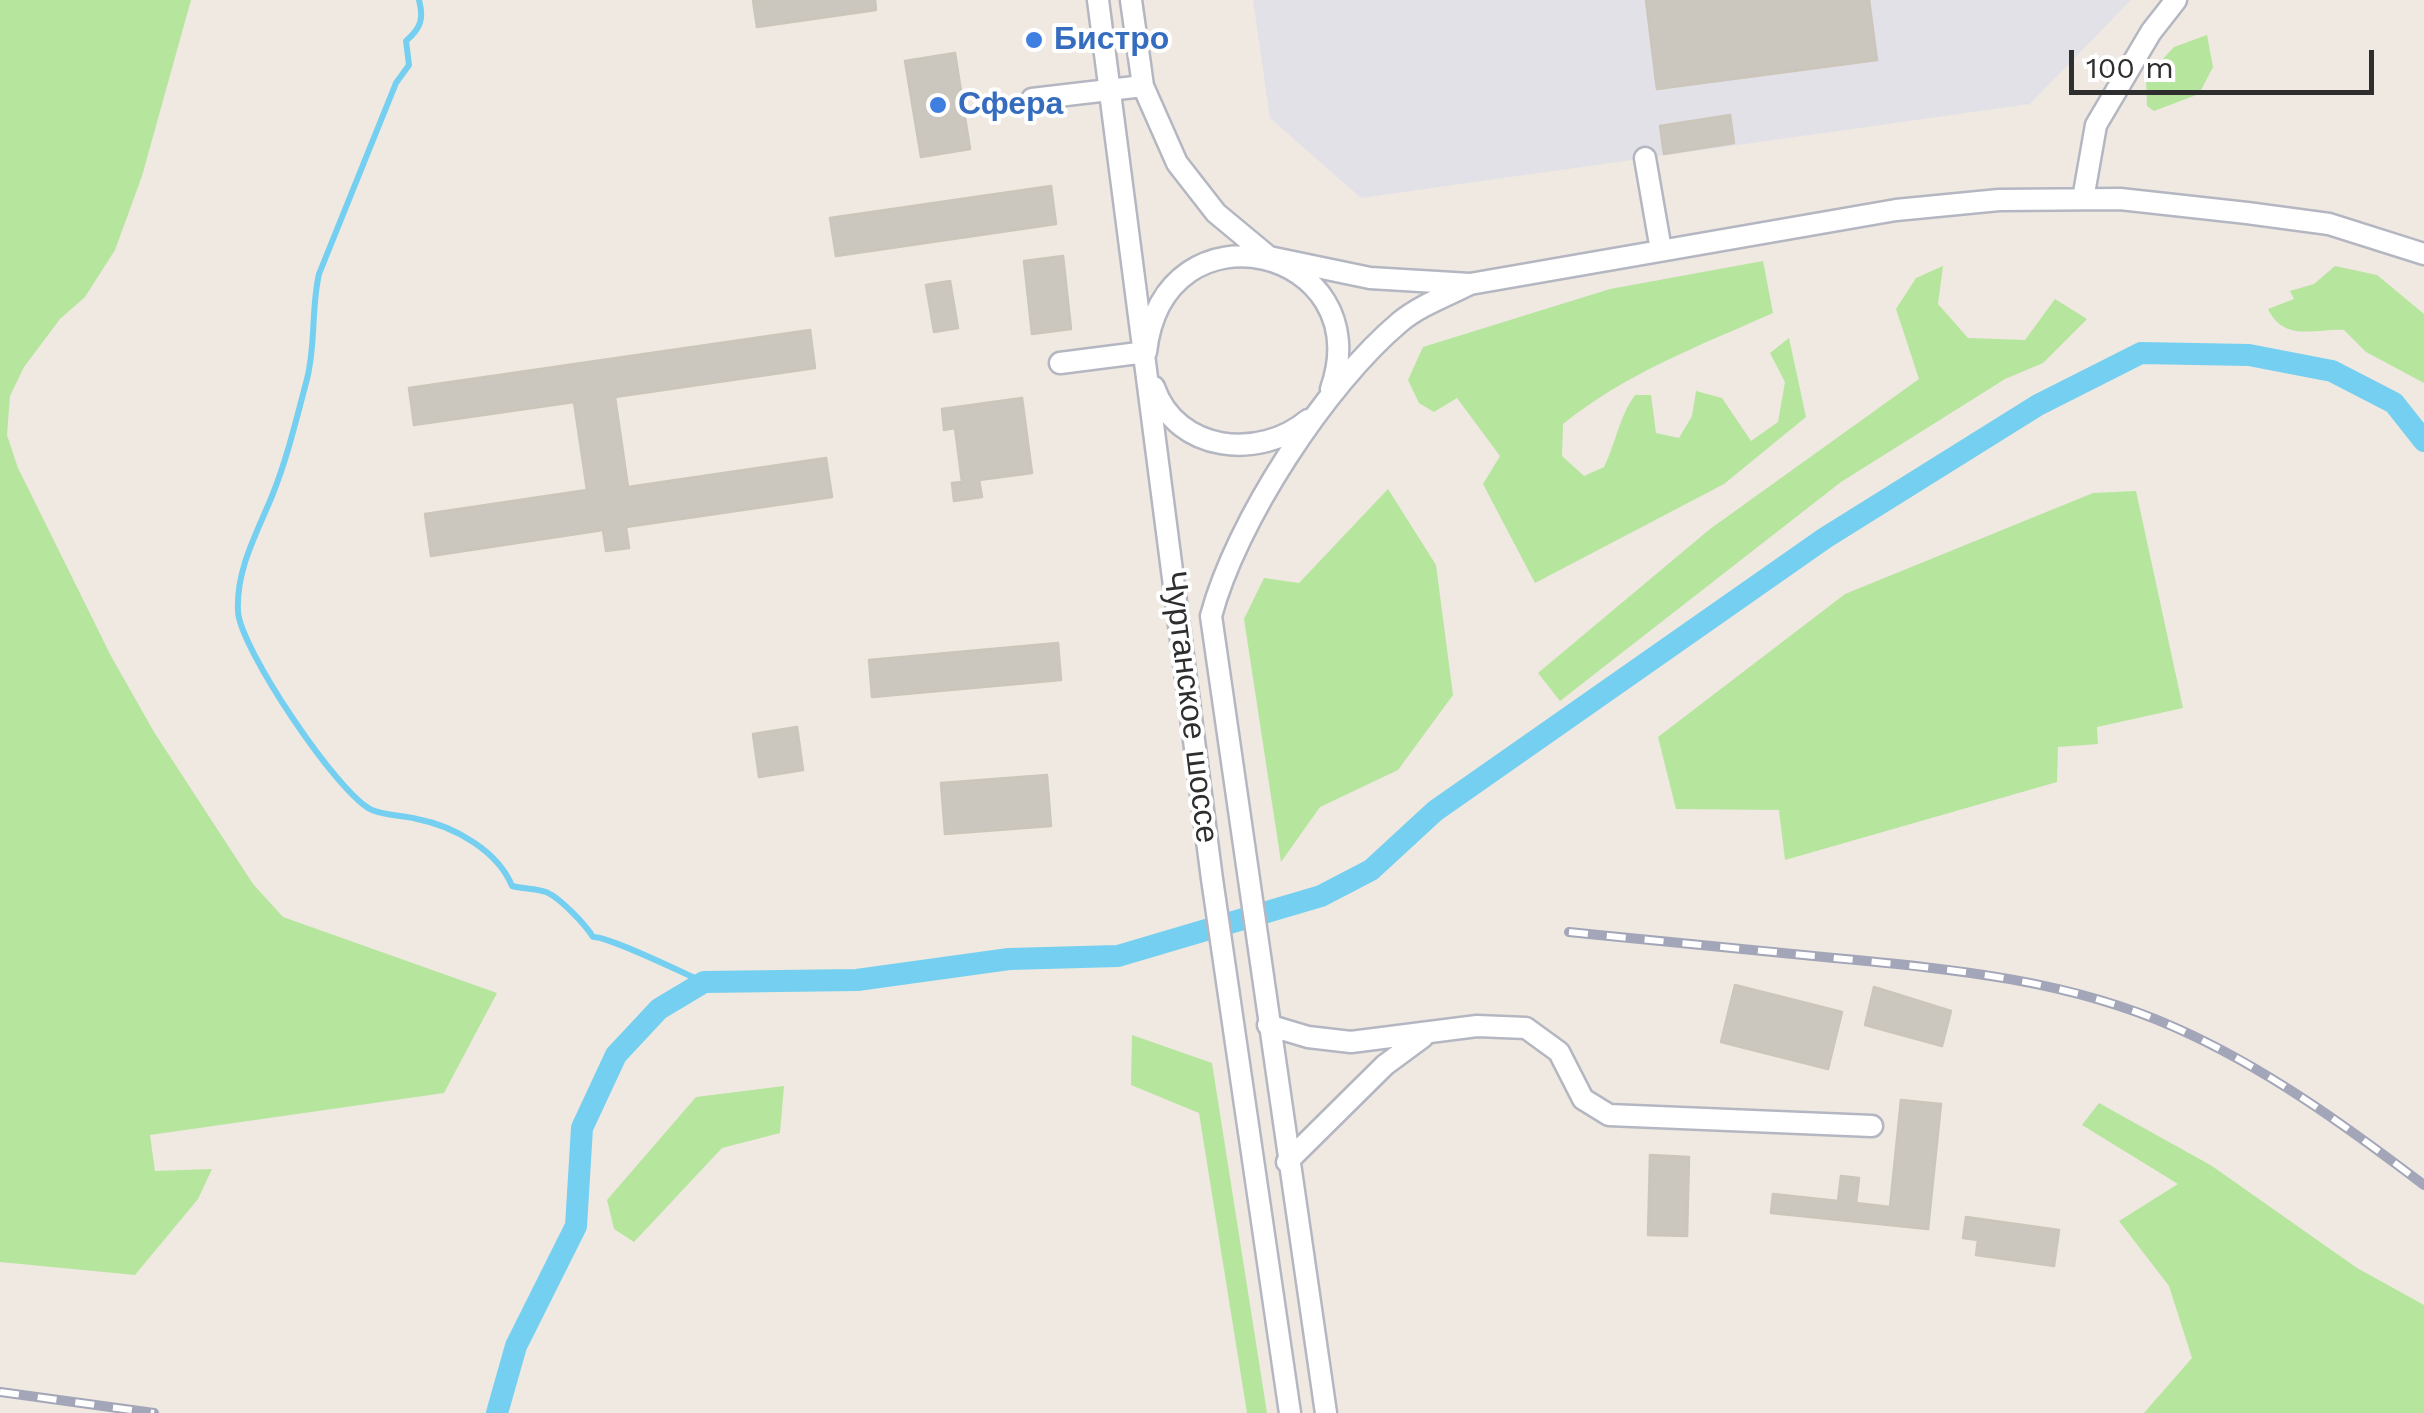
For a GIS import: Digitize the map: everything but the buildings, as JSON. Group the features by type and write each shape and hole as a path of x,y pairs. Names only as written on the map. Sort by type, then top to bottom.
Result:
{"street":[{"name":"Чуртанское шоссе","path":"1098,0 1212,879 1290,1413"},
{"path":"1131,0 1143,86 1177,163 1216,213 1269,257 1298,271 1310,282 1321,294 1335,323 1339,355 1332,387 1315,414 1291,434 1262,445 1231,446 1202,438 1176,420 1157,395 1147,359 1158,304 1179,278 1206,261 1237,254 1269,257 1370,278 1470,284 1896,210 1999,200 2083,199 2120,199 2329,224 2424,254"},
{"path":"2083,199 2096,125 2151,32 2176,0"},
{"path":"1032,99 1143,86"},
{"path":"1645,158 1661,250"},
{"name":"Чуртанское шоссе","path":"1326,1413 1286,1162 1211,616 1223,568 1315,414 1369,350 1404,318 1470,284"},
{"path":"1060,363 1147,359"},
{"path":"1268,1025 1308,1037 1351,1042 1424,1036 1478,1026 1526,1028 1559,1052 1583,1099 1610,1116 1872,1126"},
{"path":"1286,1162 1360,1088 1424,1036"}],"shaded area":[{"path":"1253,0 2131,0 2030,104 1361,198 1270,118"}],"green space":[{"path":"0,0 191,0 142,176 115,250 85,297 60,319 24,367 10,396 7,435 18,468 111,656 154,732 253,884 283,917 497,993 444,1093 150,1135 155,1171 212,1169 198,1199 135,1275 0,1262"},
{"path":"2207,35 2213,67 2199,94 2154,111 2147,106 2146,77 2174,47"},
{"path":"1763,261 1773,313 1664,362 1587,406 1563,424 1562,456 1584,476 1604,467 1635,395 1651,395 1656,433 1679,438 1692,416 1696,391 1722,398 1751,441 1778,422 1785,382 1770,353 1789,338 1806,417 1724,484 1535,583 1483,484 1500,456 1457,398 1434,412 1419,403 1408,380 1423,347 1610,289"},
{"path":"1943,266 1938,304 1968,338 2025,340 2055,299 2087,319 2043,363 2005,379 1841,482 1560,701 1538,673 1710,529 1919,379 1896,309 1916,278"},
{"path":"2335,266 2377,275 2424,314 2424,383 2366,352 2344,330 2292,330 2275,320 2268,309 2294,299 2290,291 2314,284"},
{"path":"1388,489 1436,565 1453,695 1398,770 1320,807 1281,862 1244,619 1264,578 1299,583"},
{"path":"2136,491 2183,708 2097,727 2098,744 2058,747 2057,782 1785,860 1779,810 1676,809 1658,737 1845,594 2093,493"},
{"path":"1132,1035 1212,1063 1267,1413 1247,1413 1199,1113 1131,1085"},
{"path":"784,1086 780,1133 722,1148 634,1242 614,1229 607,1200 696,1097"},
{"path":"2099,1103 2212,1166 2357,1268 2424,1305 2424,1413 2144,1413 2192,1358 2169,1286 2119,1221 2178,1184 2082,1125"}],"waterway":[{"path":"419,0 420,23 406,41 409,65 396,83 319,274 307,379 282,467 240,581 238,611 243,629 293,719 357,799 377,812 431,822 460,834 486,851 512,886 551,895 593,937 629,948 704,982"},
{"path":"497,1413 516,1346 576,1226 582,1128 616,1055 659,1009 704,982 857,980 1009,959 1118,956 1321,896 1371,870 1435,811 1825,538 2038,405 2141,353 2249,355 2332,371 2394,403 2424,441"}],"railway":[{"path":"1569,932 1964,972 2092,998 2174,1027 2240,1060 2335,1120 2424,1185"},
{"path":"0,1392 154,1413"}],"place":[{"name":"Бистро","path":"1034,40"},
{"name":"Сфера","path":"938,105"}]}
